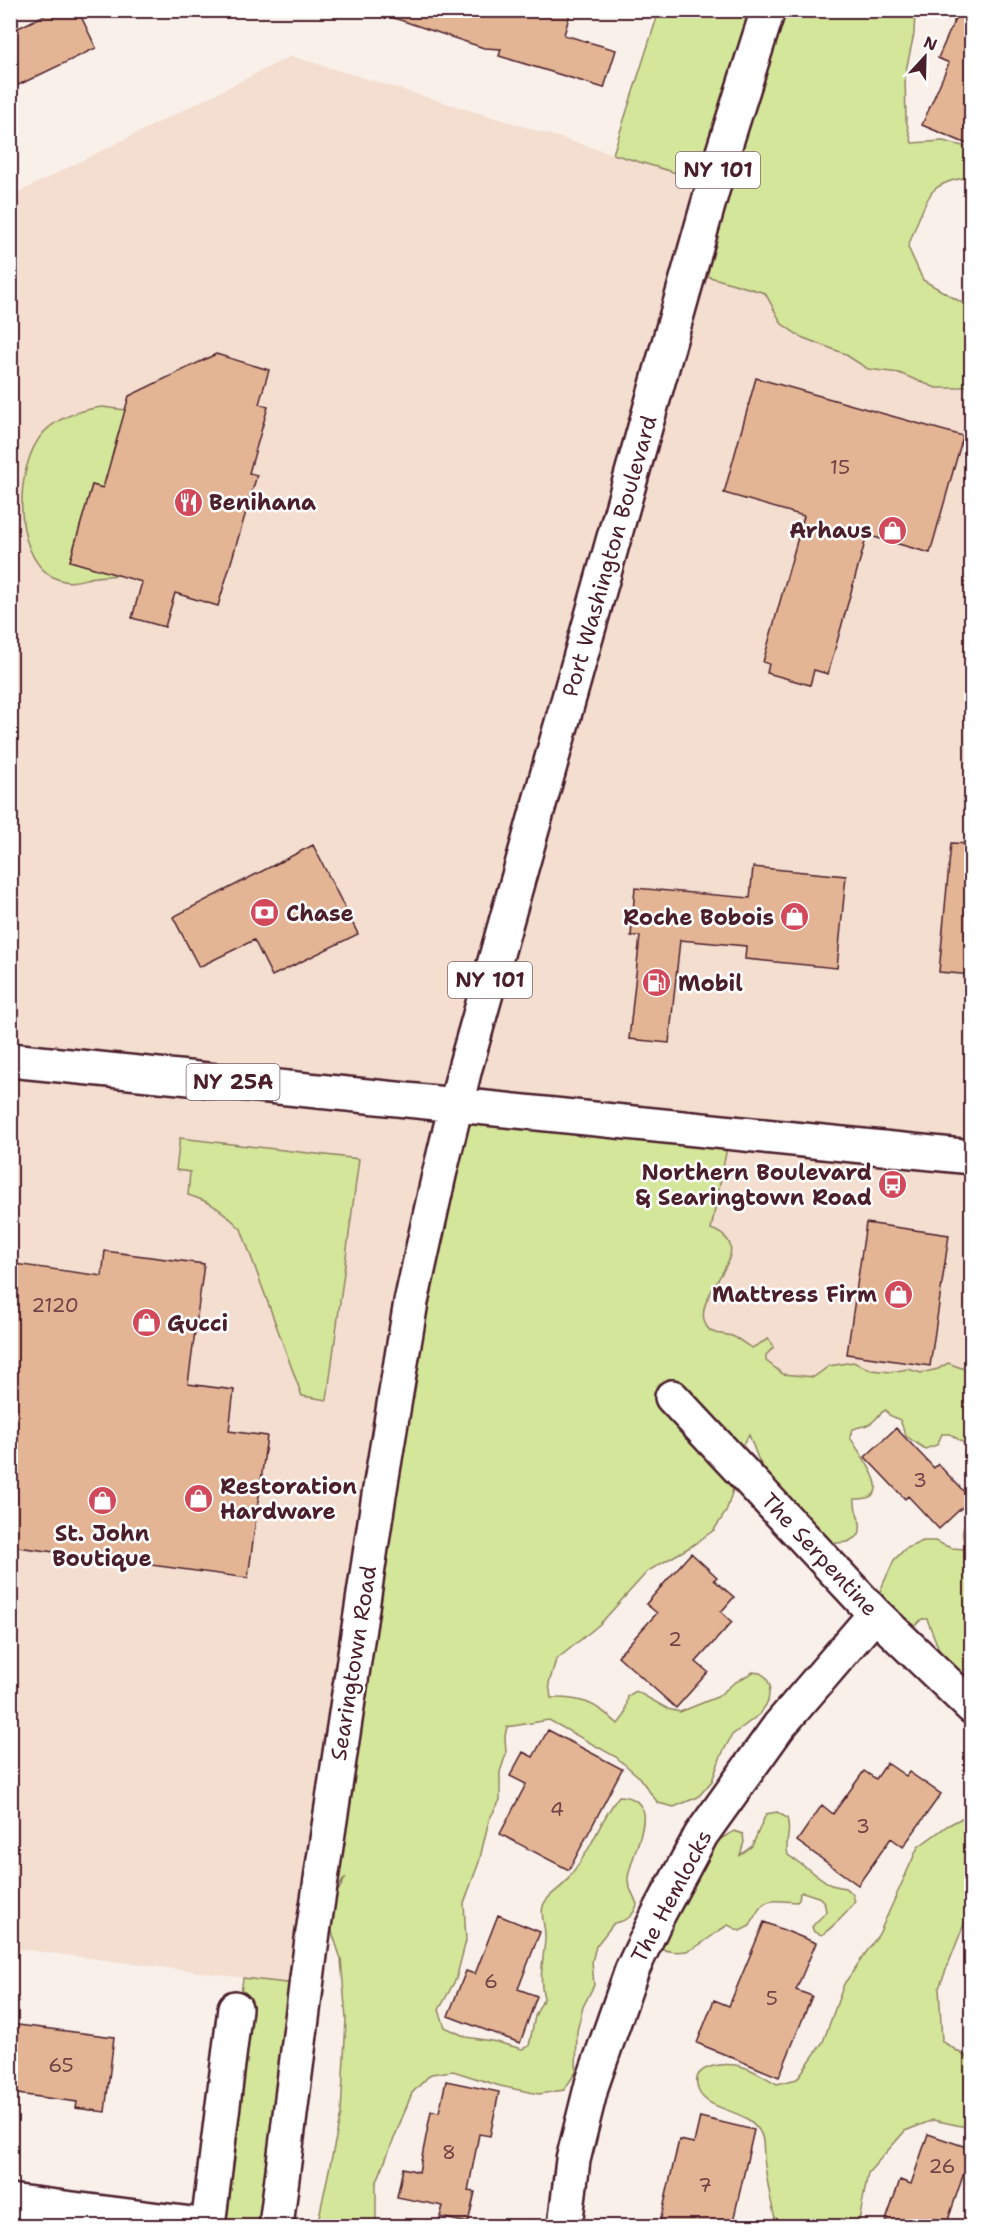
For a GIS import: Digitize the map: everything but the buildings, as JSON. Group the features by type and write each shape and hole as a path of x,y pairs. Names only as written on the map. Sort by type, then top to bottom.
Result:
{"main road":[{"name":"Port Washington Boulevard","path":"455,1104 704,219 768,10"},
{"name":"NY 25A","path":"10,1060 972,1157"},
{"name":"Searingtown Road","path":"276,2226 312,1939 379,1495 411,1302 455,1104"},
{"name":"The Serpentine","path":"672,1398 875,1614 972,1707"},
{"name":"The Hemlocks","path":"565,2226 573,2160 592,2084 632,1970 658,1915 701,1835 779,1726 875,1614"},
{"path":"10,2201 208,2226 235,2008"}],"shaded area":[{"path":"291,56 713,184 689,271 971,353 971,1391 683,1365 542,1112 307,1986 11,1948 11,196"}],"green space":[{"path":"659,11 915,11 914,34 905,75 906,120 912,143 943,141 971,148 972,178 952,180 931,193 923,207 908,247 923,280 971,306 971,385 936,388 899,373 868,369 843,353 801,337 782,324 765,293 689,271 713,184 613,154"},
{"path":"102,407 125,410 142,500 92,485 70,561 119,575 72,582 64,581 46,573 34,557 26,537 22,514 22,490 26,468 34,447 50,426 71,415"},
{"path":"455,1104 730,1132 711,1229 726,1238 731,1248 728,1260 706,1301 703,1314 707,1327 713,1332 732,1336 752,1348 768,1339 773,1348 766,1355 766,1361 783,1374 814,1377 829,1366 853,1362 871,1370 891,1372 908,1369 921,1373 938,1369 948,1363 964,1369 971,1377 971,1448 950,1434 942,1434 937,1445 925,1449 906,1436 900,1420 889,1415 886,1410 869,1424 852,1430 850,1437 873,1475 876,1485 875,1493 868,1498 855,1499 860,1525 859,1535 848,1542 827,1544 780,1491 759,1461 749,1435 739,1451 734,1486 726,1512 714,1530 648,1571 600,1624 556,1660 549,1683 551,1698 580,1700 588,1703 618,1724 625,1715 628,1696 636,1691 668,1709 680,1712 717,1697 734,1683 753,1672 766,1677 770,1686 768,1702 760,1714 732,1735 712,1781 698,1797 674,1807 658,1803 638,1776 616,1757 549,1720 507,1727 506,1754 500,1772 500,1800 489,1820 479,1862 464,1903 466,1941 456,1979 439,2010 445,2027 466,2037 522,2049 529,2046 535,2016 544,1998 541,1983 545,1938 543,1906 548,1898 565,1883 580,1862 619,1796 633,1799 641,1806 643,1816 639,1841 628,1878 637,1905 629,1918 614,1923 596,1946 592,1962 594,1985 583,2007 577,2031 576,2072 564,2090 539,2094 500,2086 453,2071 431,2074 412,2093 376,2184 376,2226 317,2226 341,2114 346,2019 341,1959 332,1932 333,1900 346,1877 316,1913"},
{"path":"180,1138 359,1159 327,1400 302,1396 241,1229 217,1208 188,1195 190,1172 176,1170"},
{"path":"971,1514 971,1686 942,1657 927,1619 922,1619 908,1632 876,1638 866,1635 875,1602 894,1560 905,1549 923,1541 935,1541 951,1548 966,1549 963,1531"},
{"path":"777,1812 787,1818 788,1855 831,1885 845,1888 852,1893 855,1901 845,1914 822,1935 814,1932 812,1927 826,1911 824,1901 803,1892 800,1893 797,1902 767,1902 758,1910 750,1926 740,1931 728,1925 687,1951 668,1951 655,1947 648,1908 653,1883 667,1865 707,1847 734,1831 743,1834 744,1842 740,1855 752,1846 766,1814"},
{"path":"971,1813 971,1906 939,1988 942,2041 971,2060 971,2128 933,2120 905,2131 868,2173 858,2226 777,2226 768,2185 762,2135 745,2118 715,2105 700,2094 697,2078 705,2069 727,2065 750,2069 777,2084 797,2079 823,2042 844,1984 879,1934 918,1847 947,1826"},
{"path":"243,1978 304,1985 272,2226 210,2226"}],"place":[{"name":"Benihana","path":"188,502"},
{"name":"Arhaus","path":"893,530"},
{"name":"Chase","path":"265,913"},
{"name":"Roche Bobois","path":"795,917"},
{"name":"Mobil","path":"657,983"},
{"name":"Northern Boulevard & Searingtown Road","path":"893,1185"},
{"name":"Mattress Firm","path":"898,1294"},
{"name":"Gucci","path":"146,1323"},
{"name":"Restoration Hardware","path":"199,1499"},
{"name":"St. John Boutique","path":"102,1501"}]}
